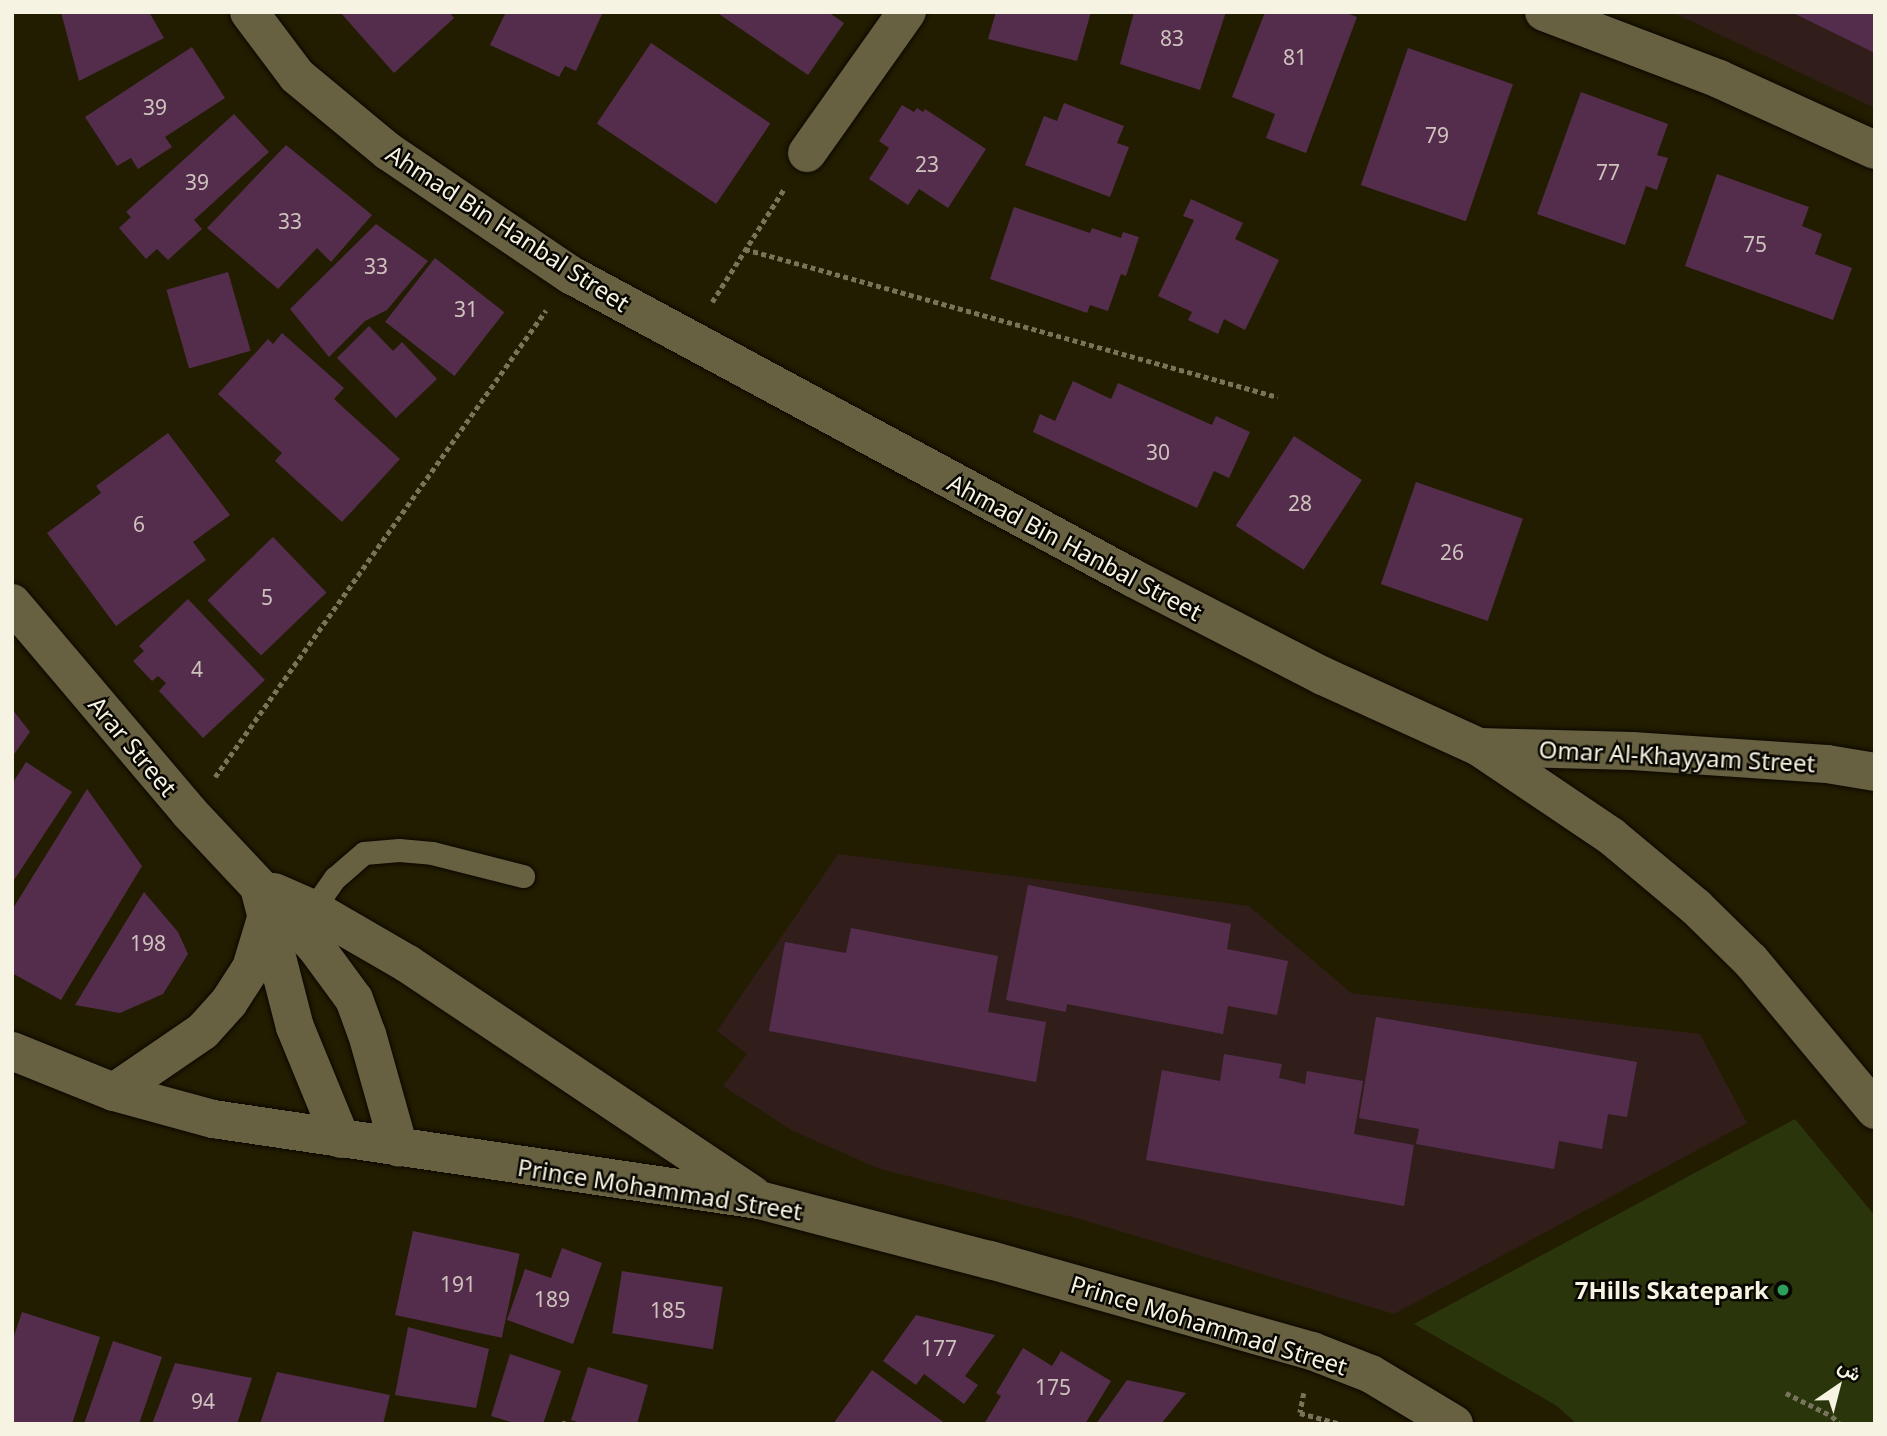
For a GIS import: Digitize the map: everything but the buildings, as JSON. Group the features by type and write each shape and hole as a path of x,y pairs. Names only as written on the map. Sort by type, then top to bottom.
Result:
{"street":[{"name":"Ahmad Bin Hanbal Street","path":"249,12 297,76 389,152 571,275 1133,578 1323,676 1479,747 1611,836 1696,907 1751,961 1875,1110"},
{"path":"807,153 907,12"},
{"path":"1544,12 1719,79 1875,150"},
{"name":"Arar Street","path":"12,603 263,900 315,946 354,999 367,1034 399,1148"},
{"name":"Omar Al-Khayyam Street","path":"1479,747 1646,752 1827,764 1875,772"},
{"path":"114,1093 203,1031 229,1002 251,968 263,900 313,909 408,964 759,1200"},
{"name":"Arar Street","path":"263,900 295,1027 341,1139"},
{"name":"Prince Mohammad Street","path":"12,1051 114,1093 214,1119 759,1200 1029,1271 1311,1351 1371,1374 1454,1424"}],"lane":[{"path":"315,946 313,909 335,878 364,853 399,850 432,853 523,876"}],"path":[{"path":"688,340 807,153"},
{"path":"745,249 1278,397"},
{"path":"189,812 571,275"},
{"path":"1786,1393 1832,1416 1840,1424"},
{"path":"1300,1413 1340,1424"}],"shaded area":[{"path":"1672,12 1875,12 1875,108"},
{"path":"838,854 1249,906 1351,993 1700,1034 1747,1123 1394,1314 1080,1219 880,1169 793,1131 723,1086 747,1054 717,1031"}],"green space":[{"path":"1795,1119 1875,1216 1875,1424 1577,1424 1557,1406 1414,1324"}],"place":[{"name":"7Hills Skatepark","path":"1783,1290"}]}
